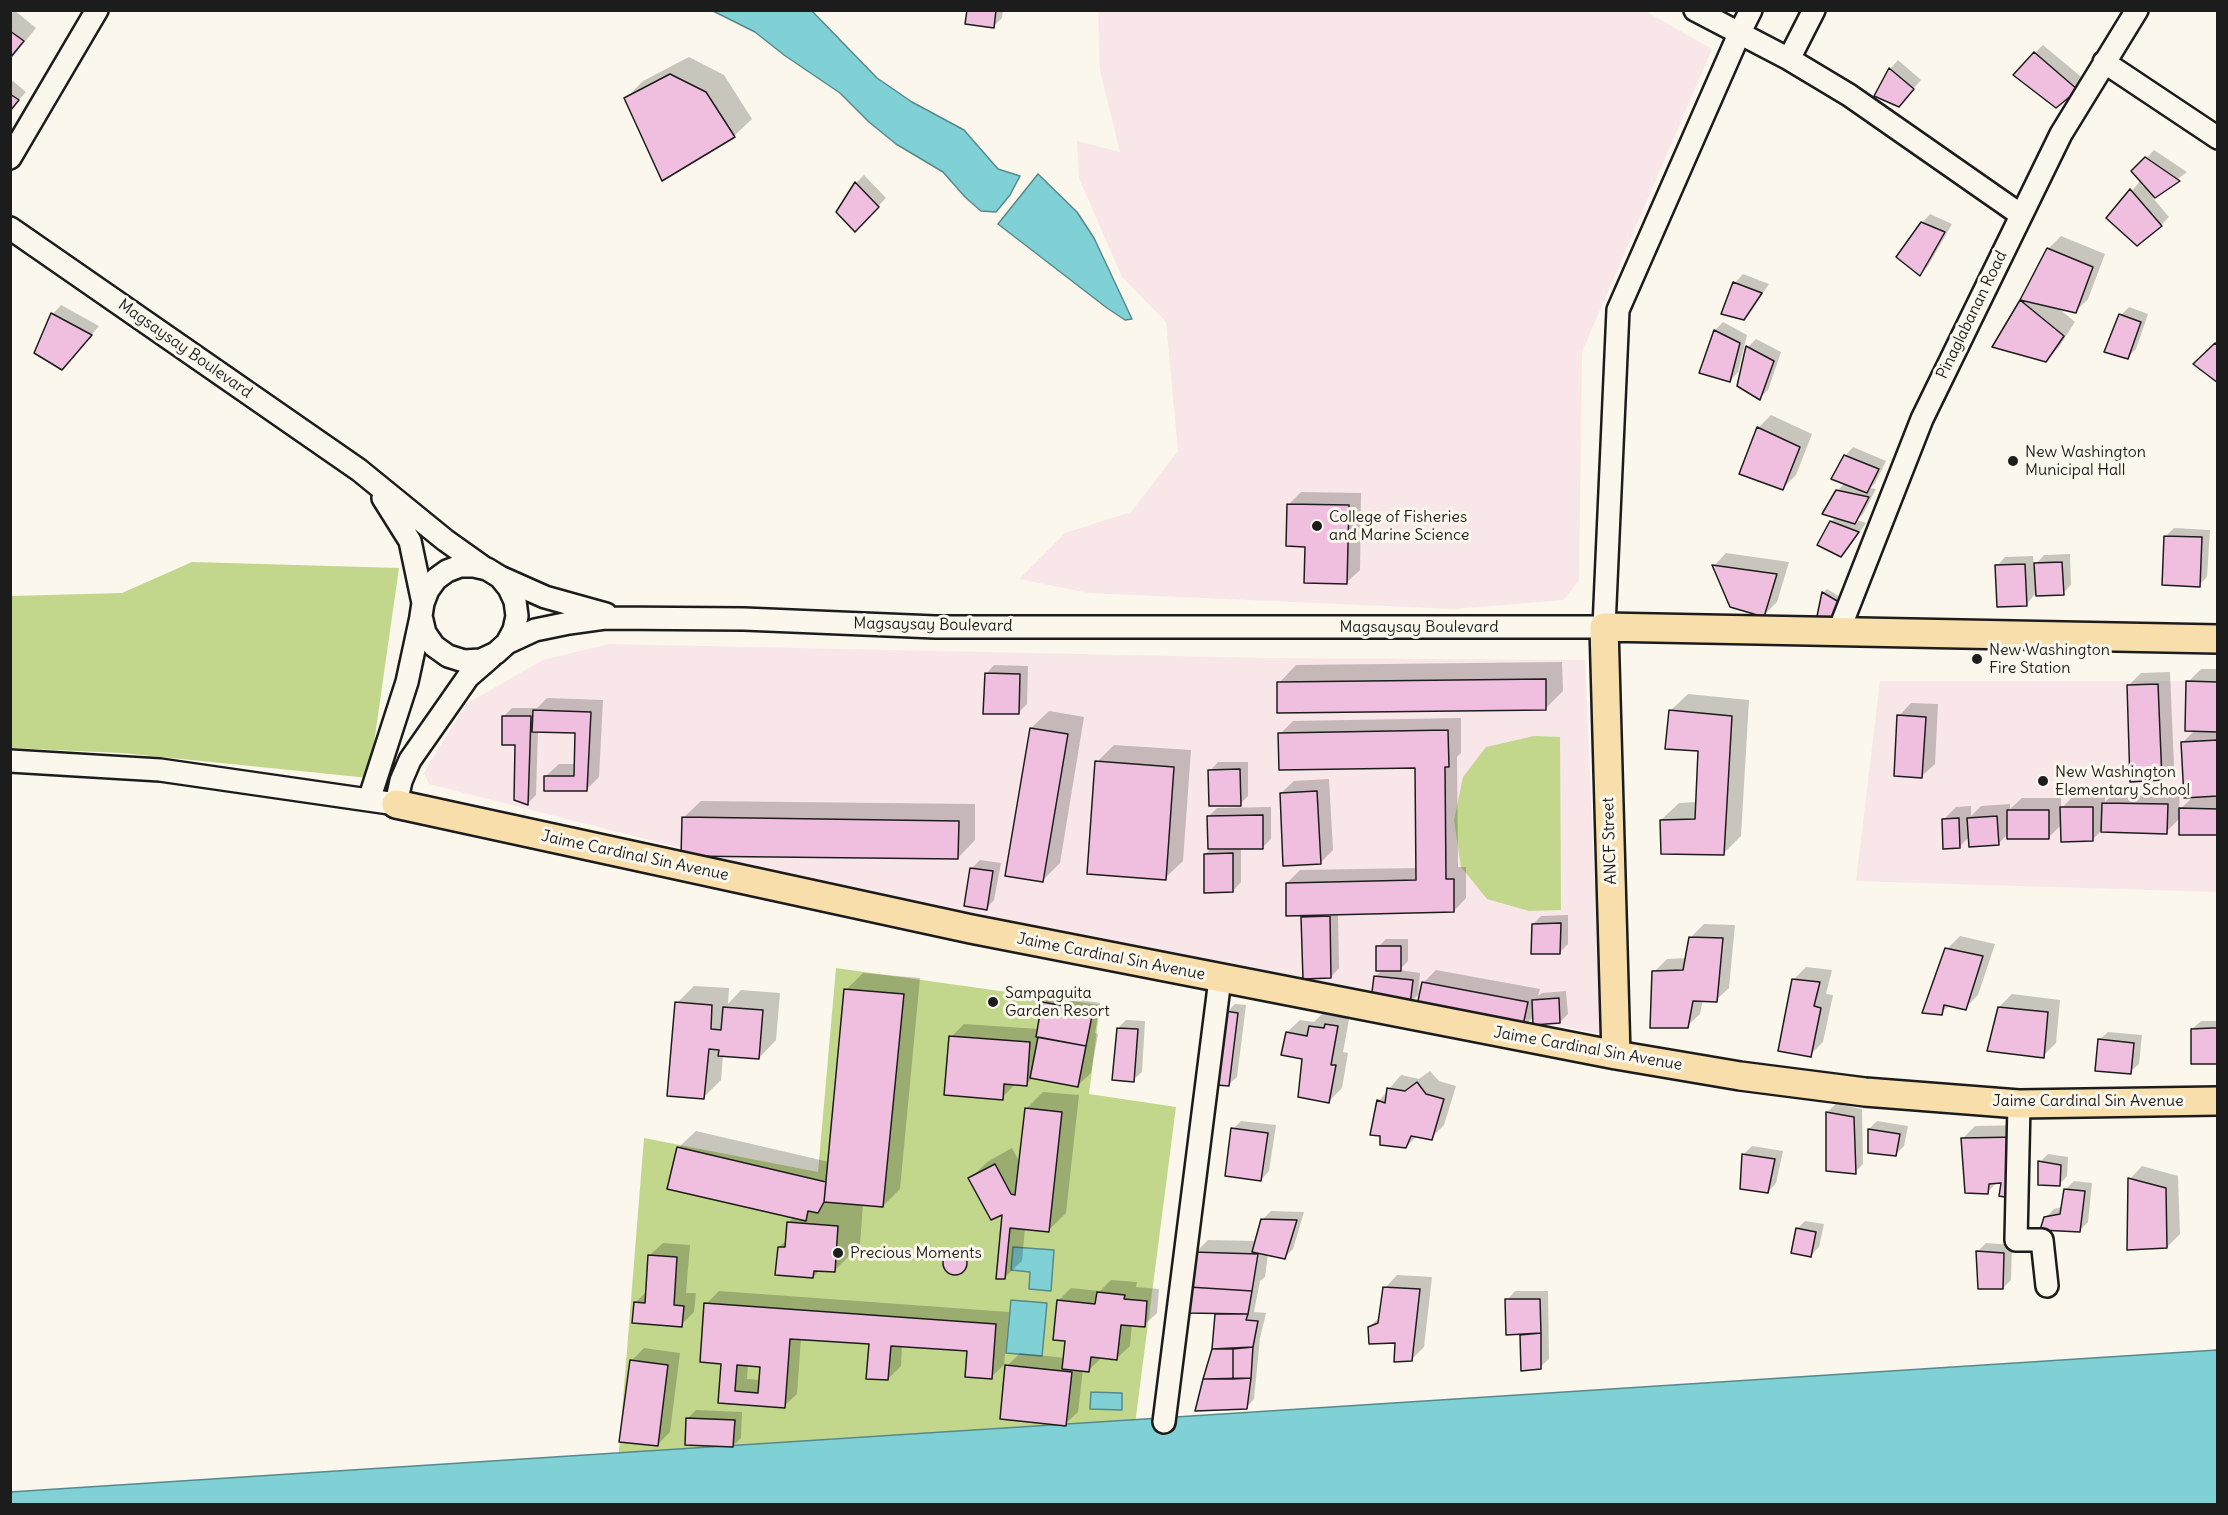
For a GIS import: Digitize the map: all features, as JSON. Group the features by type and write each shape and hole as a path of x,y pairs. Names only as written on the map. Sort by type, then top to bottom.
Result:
{"main road":[{"name":"Magsaysay Boulevard","path":"1604,627 2217,639"},
{"name":"ANCF Street","path":"1604,627 1616,1055"},
{"name":"Jaime Cardinal Sin Avenue","path":"396,804 959,927 1616,1055 1740,1076 1854,1090 2019,1104 2217,1101"}],"street":[{"path":"10,158 97,10"},
{"path":"1695,10 1789,59 1849,95 2021,215"},
{"path":"1604,627 1618,310 1751,10"},
{"path":"1789,59 1814,10"},
{"name":"Pinaglabanan Road","path":"1838,633 1922,419 2061,134 2137,10"},
{"path":"2104,62 2217,138"},
{"name":"Magsaysay Boulevard","path":"10,228 358,470 445,540 494,573 545,597 621,618"},
{"name":"Magsaysay Boulevard","path":"358,470 382,496 410,542 422,610 407,682 369,800"},
{"path":"460,566 474,566 494,573 512,594 517,616 514,630 501,648 481,660 464,661 448,656 434,646 425,633 422,610 428,590 436,579 460,566"},
{"name":"Magsaysay Boulevard","path":"396,804 401,782 410,760 468,678 501,648 535,630 569,623 621,618 744,619 935,627 1604,627"},
{"name":"Jaime Cardinal Sin Avenue","path":"10,761 160,770 396,804"},
{"path":"1164,1422 1220,978"},
{"path":"2019,1104 2016,1240 2042,1240 2047,1286"}],"shaded area":[{"path":"1098,11 1645,11 1712,49 1582,352 1579,580 1564,600 1454,609 1089,593 1019,579 1065,533 1131,512 1178,451 1166,322 1122,277 1079,178 1077,141 1120,152 1100,70"},
{"path":"609,644 1266,658 1585,660 1601,1034 867,895 429,784 424,773 466,704 543,660"},
{"name":"New Washington Elementary School","path":"1880,681 2217,681 2217,892 1856,881"}],"green space":[{"path":"192,562 399,568 369,778 122,753 11,748 11,596 122,593"},
{"path":"1534,736 1560,737 1561,910 1529,911 1487,899 1461,867 1454,820 1463,777 1486,747"},
{"path":"836,968 1100,1005 1089,1094 1176,1107 1134,1432 618,1462 644,1138 818,1172"}],"water":[{"path":"713,11 812,11 877,78 912,102 964,130 998,169 1020,176 1010,195 996,212 981,211 943,172 896,144 869,122 840,93 755,32"},
{"path":"1038,174 1077,212 1094,238 1132,319 1125,320 1107,308 998,224"},
{"path":"1013,1247 1054,1250 1051,1291 1029,1289 1030,1272 1011,1270"},
{"path":"1011,1300 1047,1303 1042,1356 1006,1353"},
{"path":"2217,1350 2217,1504 11,1504 10,1492"},
{"path":"1091,1392 1122,1393 1122,1410 1090,1409"}],"building":[{"path":"967,10 996,10 994,28 965,24"},
{"path":"10,31 24,41 10,58"},
{"path":"2034,52 2078,90 2056,108 2013,75"},
{"path":"1889,68 1914,89 1899,107 1874,96"},
{"path":"670,74 706,92 735,137 662,181 624,98"},
{"path":"10,94 19,100 10,111"},
{"path":"2145,157 2180,181 2155,198 2131,171"},
{"path":"855,182 879,207 855,232 836,212"},
{"path":"2130,189 2162,226 2137,246 2106,218"},
{"path":"1921,222 1945,232 1920,276 1896,257"},
{"path":"2047,248 2093,267 2076,313 2020,300"},
{"path":"1733,282 1762,293 1744,320 1721,314"},
{"path":"2020,300 2064,336 2046,362 1992,347"},
{"path":"51,313 92,335 62,370 34,353"},
{"path":"2119,314 2141,322 2128,359 2104,352"},
{"path":"1714,330 1740,343 1730,382 1699,373"},
{"path":"2215,343 2218,346 2218,383 2193,364"},
{"path":"1746,346 1774,361 1760,400 1737,386"},
{"path":"1757,427 1800,447 1783,490 1739,474"},
{"path":"1844,455 1879,469 1867,493 1831,479"},
{"path":"1836,490 1869,497 1855,524 1822,514"},
{"name":"College of Fisheries and Marine Science","path":"1287,504 1349,505 1347,584 1304,583 1305,547 1286,546"},
{"path":"1830,521 1859,532 1841,557 1817,545"},
{"path":"2164,536 2202,537 2200,587 2162,585"},
{"path":"2062,562 2064,595 2036,596 2034,563"},
{"path":"2025,564 2027,606 1997,607 1995,565"},
{"path":"1712,565 1777,574 1764,617 1730,607"},
{"path":"1822,592 1839,602 1830,624 1816,621"},
{"path":"985,673 1020,674 1019,714 983,714"},
{"path":"1546,679 1546,710 1277,713 1277,682"},
{"path":"2186,681 2218,682 2218,732 2185,731"},
{"path":"2158,684 2162,780 2130,782 2127,685"},
{"path":"533,710 591,712 587,791 544,791 544,776 574,776 575,733 532,732"},
{"path":"1669,710 1732,716 1724,855 1661,854 1660,820 1695,819 1698,751 1665,749"},
{"path":"1897,715 1926,717 1922,778 1894,776"},
{"path":"502,716 531,716 528,805 514,800 515,745 502,745"},
{"path":"1030,728 1068,734 1043,882 1005,876"},
{"path":"1448,730 1449,767 1445,767 1446,879 1454,879 1454,912 1286,916 1286,883 1416,880 1415,768 1279,770 1278,733"},
{"path":"2218,740 2218,796 2184,798 2181,742"},
{"path":"1095,761 1174,767 1166,880 1087,874"},
{"path":"1240,769 1241,806 1209,806 1208,770"},
{"path":"1317,791 1321,864 1283,866 1280,793"},
{"path":"2102,803 2168,804 2167,834 2101,832"},
{"path":"2060,807 2093,807 2093,841 2061,842"},
{"path":"2179,808 2218,809 2218,835 2179,835"},
{"path":"2007,810 2049,810 2049,839 2007,839"},
{"path":"1263,815 1263,849 1208,849 1207,816"},
{"path":"1997,816 1999,845 1969,847 1967,818"},
{"path":"682,817 959,821 958,859 681,856"},
{"path":"1959,818 1960,848 1943,849 1942,819"},
{"path":"1233,853 1233,892 1204,893 1204,854"},
{"path":"970,868 993,871 987,910 964,906"},
{"path":"1330,916 1331,978 1303,979 1301,917"},
{"path":"1561,923 1560,954 1531,954 1532,924"},
{"path":"1689,937 1723,938 1717,1002 1693,1001 1688,1028 1650,1028 1652,971 1683,970"},
{"path":"1376,946 1401,946 1401,971 1376,971"},
{"path":"1945,948 1983,956 1966,1010 1944,1005 1942,1015 1922,1013"},
{"path":"1374,976 1413,980 1410,1005 1371,1000"},
{"path":"1792,979 1820,982 1814,1006 1821,1008 1811,1057 1778,1051"},
{"path":"1422,982 1528,1002 1522,1030 1416,1010"},
{"path":"844,989 904,994 883,1207 824,1202"},
{"path":"1559,998 1560,1023 1533,1025 1532,1000"},
{"path":"675,1002 712,1005 711,1029 721,1030 723,1007 763,1010 759,1059 718,1056 719,1050 709,1049 704,1099 667,1096"},
{"path":"1042,1002 1093,1011 1086,1046 1036,1037"},
{"path":"1998,1007 2048,1012 2044,1058 1987,1051"},
{"path":"1225,1011 1238,1013 1229,1086 1216,1085"},
{"path":"1325,1024 1338,1026 1331,1065 1336,1065 1329,1103 1298,1097 1302,1059 1281,1055 1286,1032 1307,1036 1309,1026 1324,1028"},
{"path":"1117,1028 1138,1029 1134,1082 1112,1080"},
{"path":"2218,1028 2218,1064 2191,1064 2191,1029"},
{"path":"949,1036 1030,1042 1027,1086 1004,1084 1003,1100 944,1095"},
{"path":"1038,1037 1086,1046 1078,1087 1030,1078"},
{"path":"2098,1039 2134,1043 2131,1074 2095,1071"},
{"path":"1417,1082 1426,1094 1444,1099 1432,1140 1411,1136 1406,1148 1380,1145 1380,1136 1370,1135 1377,1100 1385,1103 1387,1088 1405,1091"},
{"path":"1025,1108 1062,1112 1049,1232 1010,1228 1005,1279 996,1279 1002,1215 991,1220 968,1178 995,1164 1011,1194 1015,1195"},
{"path":"1826,1112 1854,1117 1856,1174 1826,1171"},
{"path":"1231,1128 1268,1133 1261,1181 1225,1176"},
{"path":"1868,1129 1900,1134 1896,1156 1868,1153"},
{"path":"2017,1137 2015,1199 1999,1196 2001,1183 1989,1184 1988,1194 1965,1193 1961,1138"},
{"path":"677,1147 826,1182 824,1202 818,1213 808,1211 806,1221 667,1189"},
{"path":"1742,1154 1775,1159 1768,1193 1740,1189"},
{"path":"2038,1161 2061,1165 2060,1186 2038,1185"},
{"path":"2128,1178 2166,1188 2167,1248 2127,1250"},
{"path":"2064,1189 2085,1191 2080,1232 2040,1230 2044,1217 2060,1214"},
{"path":"1261,1219 1297,1220 1285,1259 1252,1252"},
{"path":"787,1222 838,1226 835,1272 814,1271 813,1278 775,1275 778,1247 785,1247"},
{"path":"1796,1228 1816,1232 1811,1257 1791,1253"},
{"path":"955,1251 964,1254 967,1263 964,1272 955,1275 946,1272 943,1263 946,1254"},
{"path":"1976,1251 2004,1253 2003,1289 1978,1289"},
{"path":"1193,1252 1258,1254 1252,1291 1189,1287"},
{"path":"648,1255 677,1257 674,1305 684,1306 682,1327 632,1323 634,1302 645,1303"},
{"path":"1189,1287 1252,1291 1248,1314 1186,1313"},
{"path":"1383,1287 1420,1289 1412,1361 1394,1362 1395,1343 1369,1344 1368,1327 1378,1323"},
{"path":"1097,1292 1125,1295 1124,1299 1147,1301 1145,1327 1121,1325 1117,1360 1091,1357 1089,1372 1062,1369 1065,1341 1053,1340 1057,1300 1095,1304"},
{"path":"1505,1299 1540,1299 1541,1333 1506,1335"},
{"path":"704,1303 996,1324 992,1379 965,1377 967,1351 891,1346 888,1380 866,1379 869,1344 790,1339 785,1408 718,1403 721,1364 700,1362","holes":["737,1365 760,1367 758,1393 735,1391"]},
{"path":"1215,1314 1248,1314 1246,1320 1258,1321 1253,1347 1212,1349"},
{"path":"1541,1333 1541,1369 1521,1371 1520,1335"},
{"path":"1253,1347 1251,1378 1233,1379 1233,1349"},
{"path":"1212,1349 1233,1349 1233,1379 1203,1379"},
{"path":"630,1360 668,1365 658,1446 619,1442"},
{"path":"1005,1365 1072,1372 1066,1426 1000,1419"},
{"path":"1251,1378 1247,1409 1195,1411 1203,1379"},
{"path":"686,1418 735,1420 733,1447 685,1445"}],"place":[{"name":"New Washington Municipal Hall","path":"2013,461"},
{"name":"College of Fisheries and Marine Science","path":"1317,526"},
{"name":"New Washington Fire Station","path":"1977,659"},
{"name":"New Washington Elementary School","path":"2043,781"},
{"name":"Sampaguita Garden Resort","path":"993,1002"},
{"name":"Precious Moments","path":"838,1253"}]}
